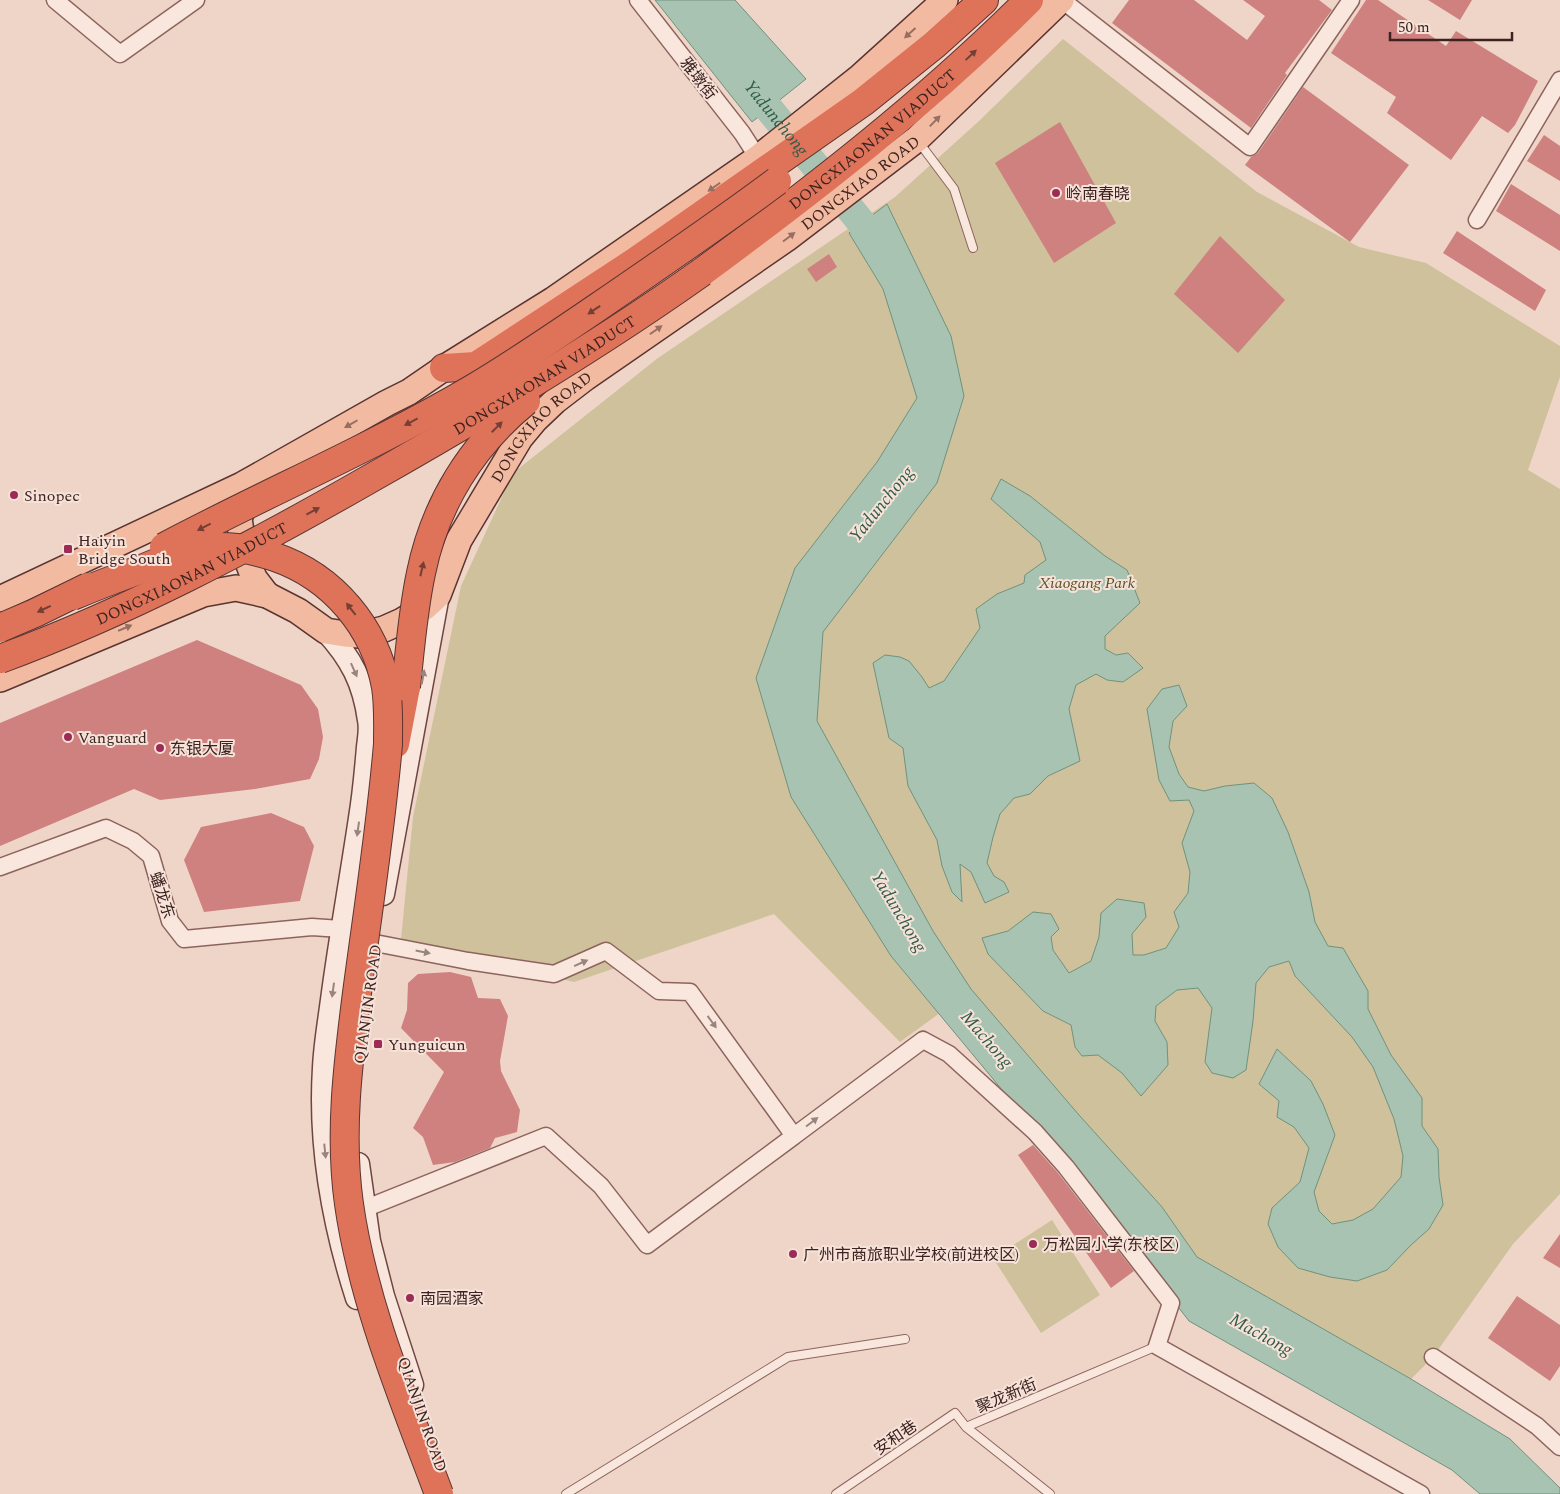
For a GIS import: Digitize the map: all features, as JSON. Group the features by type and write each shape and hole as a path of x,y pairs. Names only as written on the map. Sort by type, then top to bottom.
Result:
{"highway":[{"path":"444,368 476,366 636,261 863,102 934,45 984,0"},
{"name":"DONGXIAONAN VIADUCT","path":"0,628 72,596 395,430 512,365 707,233 829,143 915,72 990,0"},
{"name":"DONGXIAONAN VIADUCT","path":"0,659 149,596 320,507 438,440 668,296 702,272 806,210 864,164 909,111 990,38 1028,0"},
{"path":"372,876 406,687 421,574 442,507 467,464 481,444 501,422 534,394 668,296"},
{"path":"72,596 176,556 200,549 227,547 249,550 288,562 304,570 336,592 348,605 369,636 386,687 388,744 349,1054 344,1156 348,1202 357,1252 369,1301 437,1488"}],"main road":[{"path":"0,599 242,485 409,392 553,300 763,154 834,99 893,49 946,0"},
{"name":"DONGXIAO ROAD","path":"864,164 917,139 1061,0"},
{"name":"DONGXIAO ROAD","path":"0,679 203,594 236,588 266,595 298,611 326,631 360,635 384,629 425,608 438,595 459,540 520,438 535,420 555,401 806,210"},
{"path":"409,392 435,402 453,419 468,444 474,472 459,540"},
{"path":"264,473 250,492 239,518 248,562 254,578 266,595"},
{"name":"QIANJIN ROAD","path":"437,1488 433,1444 383,1296 369,1241 355,1137 355,1104 363,1025 375,943 438,595"},
{"path":"0,618 28,632 80,646"},
{"name":"QIANJIN ROAD","path":"326,631 343,649 353,666 365,696 370,722 365,782 353,866 341,929 324,1066 322,1107 325,1151 337,1228 350,1278 412,1452 437,1488"},
{"path":"412,1452 421,1460 432,1457 433,1444"}],"street":[{"path":"55,0 120,54 196,0"},
{"name":"雅墩街","path":"638,0 742,133 763,154"},
{"path":"1061,0 1250,147 1351,0"},
{"path":"1477,220 1560,80"},
{"name":"蟠龙东","path":"0,867 106,828 133,841 151,856 170,921 184,939 312,928 341,929"},
{"path":"375,943 468,961 554,974 606,951 659,991 690,992 794,1136"},
{"path":"364,1208 546,1136 602,1186 647,1245 923,1040 949,1054 1035,1132 1066,1166 1171,1302 1157,1346 1421,1494"},
{"path":"1433,1357 1537,1426 1560,1447"}],"lane":[{"path":"917,139 954,189 973,248"},
{"path":"566,1494 788,1357 905,1338"},
{"name":"聚龙新街","path":"1050,1494 966,1427 1157,1346"},
{"name":"安和巷","path":"836,1494 956,1412 966,1427"}],"green space":[{"name":"Xiaogang Park","path":"1063,39 1257,192 1359,247 1426,263 1560,346 1560,377 1528,470 1560,489 1560,1194 1513,1244 1433,1357 1411,1379 1197,1257 1162,1207 1079,1115 955,1002 900,1042 774,914 574,982 401,939 413,817 461,586 513,473 658,358 895,197 979,121"},
{"path":"1052,1220 1100,1295 1041,1333 993,1258"}],"water":[{"path":"655,0 735,0 806,79 752,122"},
{"name":"Machong","path":"887,204 951,336 964,396 937,483 823,632 817,721 933,931 971,989 1079,1115 1162,1207 1197,1257 1411,1379 1510,1439 1560,1488 1560,1494 1480,1494 1452,1470 1189,1321 1039,1127 1003,1091 891,956 791,797 756,678 795,568 877,462 917,398 883,289 849,233"},
{"path":"1001,479 1030,496 1105,556 1127,570 1140,603 1105,636 1105,649 1116,655 1128,653 1143,668 1123,682 1107,680 1096,674 1076,685 1069,709 1080,761 1048,776 1030,794 1014,798 1000,814 987,863 994,876 1004,882 1009,892 985,903 971,872 960,864 962,902 952,892 942,866 937,840 908,786 903,748 889,738 873,663 885,655 900,657 909,661 929,688 944,681 980,628 976,609 997,594 1024,583 1025,575 1046,560 1040,542 991,499"},
{"path":"1179,685 1187,706 1173,721 1169,747 1179,774 1188,787 1204,791 1225,786 1254,783 1272,798 1288,832 1309,892 1315,922 1328,946 1343,948 1368,991 1368,1009 1391,1055 1422,1098 1422,1126 1438,1149 1443,1205 1429,1229 1387,1270 1357,1281 1330,1277 1298,1268 1278,1247 1268,1224 1272,1208 1300,1182 1309,1148 1294,1127 1277,1117 1279,1101 1259,1084 1277,1049 1311,1081 1323,1104 1335,1135 1314,1192 1319,1211 1332,1224 1353,1220 1373,1209 1401,1177 1403,1156 1394,1119 1373,1067 1352,1037 1295,976 1289,961 1269,967 1256,983 1246,1070 1233,1078 1212,1073 1205,1062 1212,1008 1198,988 1177,990 1156,1006 1155,1021 1167,1042 1168,1065 1141,1096 1122,1073 1098,1055 1082,1056 1075,1047 1071,1025 1043,1011 988,954 982,938 1008,931 1033,912 1051,914 1059,929 1051,937 1053,950 1069,973 1091,961 1099,937 1101,913 1117,899 1144,903 1146,917 1132,934 1133,955 1144,955 1166,948 1179,927 1174,912 1188,893 1190,872 1182,843 1194,811 1189,800 1170,801 1159,780 1147,709 1162,689"}],"building":[{"path":"1129,0 1194,0 1247,40 1265,16 1243,0 1319,0 1332,10 1285,73 1287,75 1251,128 1112,23"},
{"path":"1366,0 1378,0 1446,46 1456,31 1538,81 1515,125 1508,133 1482,116 1451,160 1387,113 1396,97 1331,53"},
{"path":"1428,0 1472,0 1460,20"},
{"path":"1303,87 1409,165 1350,242 1245,165 1251,157 1258,153"},
{"name":"岭南春晓","path":"1060,122 1116,223 1054,263 995,163"},
{"path":"1544,135 1560,146 1560,181 1527,161"},
{"path":"1511,184 1560,215 1560,251 1496,211"},
{"path":"1457,231 1546,290 1535,311 1443,253"},
{"path":"1220,236 1285,300 1238,353 1174,294"},
{"path":"829,254 837,267 816,282 807,269"},
{"name":"东银大厦","path":"197,640 301,685 318,709 323,737 319,759 310,779 255,789 160,800 134,789 0,846 0,723"},
{"path":"271,813 304,827 314,846 300,901 204,912 184,860 201,827"},
{"path":"450,972 471,977 478,998 500,999 508,1016 500,1061 501,1071 520,1110 517,1132 495,1138 490,1148 455,1162 433,1165 423,1137 413,1128 444,1072 401,1028 407,1010 408,983 418,974"},
{"path":"1033,1145 1058,1173 1134,1271 1111,1288 1018,1155"},
{"path":"1560,1234 1560,1268 1543,1258"},
{"path":"1517,1296 1560,1325 1560,1366 1550,1381 1488,1338"}],"waterway":[{"name":"Yadunchong","path":"744,78 886,253"}],"place":[{"name":"岭南春晓","path":"1056,193"},
{"name":"Sinopec","path":"14,495"},
{"name":"Haiyin Bridge South","path":"68,549"},
{"name":"Vanguard","path":"68,737"},
{"name":"东银大厦","path":"160,748"},
{"name":"Yunguicun","path":"378,1044"},
{"name":"万松园小学(东校区)","path":"1033,1244"},
{"name":"广州市商旅职业学校(前进校区)","path":"793,1254"},
{"name":"南园酒家","path":"410,1298"}]}
